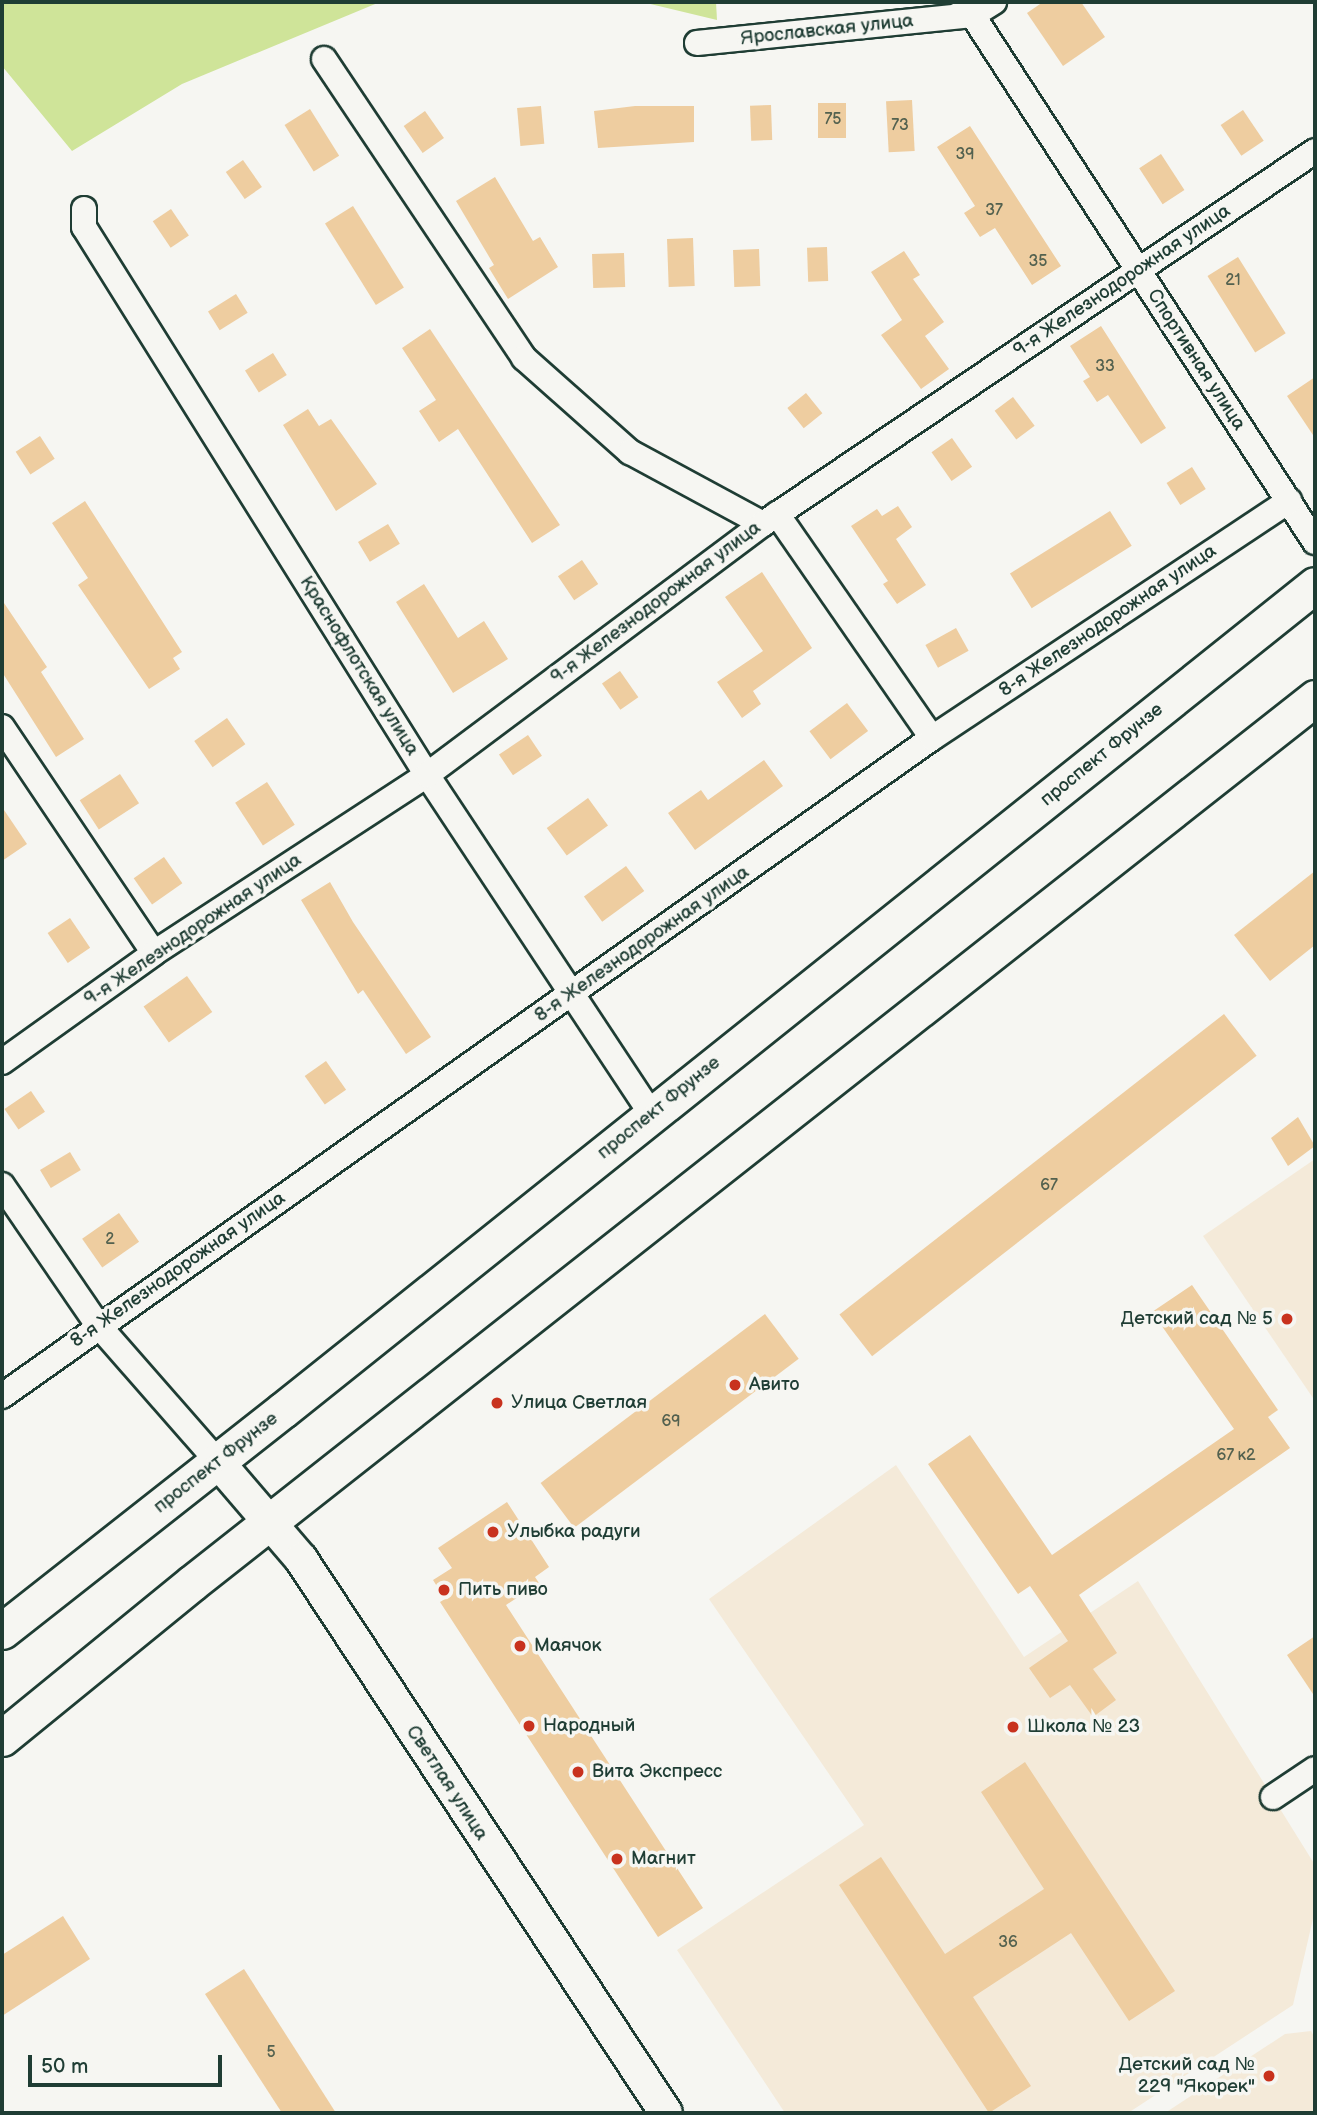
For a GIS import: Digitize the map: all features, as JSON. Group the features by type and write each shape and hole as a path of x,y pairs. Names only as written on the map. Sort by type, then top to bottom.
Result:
{"main road":[{"name":"проспект Фрунзе","path":"2,1631 1315,585"},
{"path":"2,1738 270,1523 1315,698"}],"street":[{"name":"Ярославская улица","path":"697,43 968,8 994,2"},
{"name":"Спортивная улица","path":"968,8 1315,541"},
{"path":"324,59 524,358 630,453 770,519 932,738"},
{"name":"9-я Железнодорожная улица","path":"2,1062 154,953 427,775 770,519 1315,151"},
{"name":"Краснофлотская улица","path":"84,209 84,227 427,775 651,1114"},
{"name":"8-я Железнодорожная улица","path":"2,1396 98,1325 571,995 932,738 1289,501"},
{"path":"2,727 154,953"},
{"path":"2,1185 98,1325 217,1461"},
{"name":"Светлая улица","path":"217,1461 300,1559 666,2113"},
{"path":"1273,1797 1315,1769"}],"shaded area":[{"name":"Детский сад № 5","path":"1315,1159 1315,1401 1203,1236"},
{"name":"Школа № 23","path":"896,1465 1024,1657 1138,1581 1315,1865 1315,1910 1293,2005 1128,2113 785,2113 677,1950 864,1825 709,1599"},
{"name":"Детский сад № 229 \"Якорек\"","path":"1311,2031 1315,2038 1315,2113 1165,2113 1285,2034"}],"green space":[{"path":"2,2 380,2 182,84 72,151 2,66"},
{"path":"642,2 716,2 717,20"}],"building":[{"path":"1043,2 1081,2 1105,37 1063,66 1027,13"},
{"path":"912,100 915,151 889,152 886,101"},
{"path":"818,103 846,103 846,138 818,138"},
{"path":"771,105 772,140 751,141 750,106"},
{"path":"541,106 544,144 520,146 517,108"},
{"path":"635,106 694,106 694,142 598,148 594,111"},
{"path":"310,109 339,156 314,172 285,125"},
{"path":"1243,110 1264,141 1241,156 1221,125"},
{"path":"425,111 444,138 423,153 404,126"},
{"path":"970,126 1061,266 1032,285 995,228 980,237 964,213 975,206 937,147"},
{"path":"1161,154 1184,190 1163,204 1139,168"},
{"path":"243,160 262,187 245,199 226,172"},
{"path":"495,177 533,241 540,237 558,267 508,299 489,268 494,265 456,201"},
{"path":"353,206 404,287 376,305 325,223"},
{"path":"171,209 189,236 171,248 153,221"},
{"path":"693,238 695,286 669,287 667,239"},
{"path":"827,247 828,281 808,282 807,248"},
{"path":"759,249 760,286 734,287 733,250"},
{"path":"904,251 920,275 913,279 944,322 925,336 949,369 921,389 881,335 902,320 871,272"},
{"path":"624,253 625,287 593,288 592,254"},
{"path":"1238,257 1286,333 1255,352 1207,276"},
{"path":"236,294 248,313 220,330 208,311"},
{"path":"1101,326 1166,428 1141,444 1108,395 1097,402 1083,381 1090,377 1070,346"},
{"path":"430,329 560,525 532,543 458,429 439,442 419,411 436,400 402,348"},
{"path":"273,353 287,375 259,393 245,370"},
{"path":"1315,377 1315,438 1287,396"},
{"path":"806,393 822,413 804,428 787,408"},
{"path":"1013,397 1035,426 1016,440 995,411"},
{"path":"308,409 319,426 331,419 377,484 336,511 283,425"},
{"path":"40,436 55,459 30,474 16,452"},
{"path":"952,438 972,467 952,481 932,452"},
{"path":"1192,467 1206,489 1180,505 1167,483"},
{"path":"85,501 182,652 173,658 180,669 149,689 78,585 88,578 52,523"},
{"path":"898,506 912,527 896,539 926,585 897,604 883,584 888,581 851,526 877,509 882,516"},
{"path":"1110,511 1132,546 1032,608 1010,574"},
{"path":"388,524 400,544 370,562 358,542"},
{"path":"582,560 598,584 574,600 558,576"},
{"path":"762,572 812,648 753,691 761,704 742,718 717,682 763,651 725,597"},
{"path":"424,584 458,638 484,621 508,659 453,693 396,602"},
{"path":"2,600 47,667 41,672 84,739 56,757 2,672"},
{"path":"956,628 969,651 938,668 925,645"},
{"path":"620,671 638,697 620,710 602,684"},
{"path":"847,703 868,731 831,759 809,731"},
{"path":"227,718 245,744 213,767 194,741"},
{"path":"528,735 542,756 513,775 499,755"},
{"path":"764,760 783,786 695,850 668,813 701,790 708,800"},
{"path":"120,774 139,803 99,829 80,800"},
{"path":"267,782 295,825 263,845 235,803"},
{"path":"588,798 608,826 567,855 547,828"},
{"path":"2,807 27,844 2,861"},
{"path":"164,857 182,883 152,904 134,878"},
{"path":"626,866 644,891 602,922 584,897"},
{"path":"1315,871 1315,945 1270,981 1234,935"},
{"path":"330,882 353,922 431,1037 406,1054 363,990 358,994 301,900"},
{"path":"70,918 90,948 68,963 48,933"},
{"path":"187,976 212,1012 169,1042 144,1006"},
{"path":"1224,1014 1257,1056 872,1356 839,1314"},
{"path":"326,1061 346,1090 325,1105 305,1076"},
{"path":"31,1091 45,1112 18,1130 4,1109"},
{"path":"1298,1117 1315,1146 1288,1166 1271,1138"},
{"path":"70,1152 81,1170 51,1188 40,1170"},
{"path":"119,1213 139,1242 102,1267 82,1239"},
{"path":"1192,1285 1278,1410 1268,1417 1290,1448 1079,1595 1117,1653 1093,1669 1116,1700 1093,1717 1070,1685 1050,1698 1029,1668 1068,1641 1030,1586 1018,1594 928,1464 970,1435 1052,1555 1234,1429 1152,1312"},
{"path":"765,1314 799,1359 574,1528 541,1483"},
{"path":"507,1502 549,1567 535,1577 539,1583 506,1605 703,1908 658,1937 440,1602 445,1599 433,1580 452,1568 438,1548"},
{"path":"1315,1636 1315,1697 1287,1655"},
{"path":"1025,1762 1175,1991 1129,2021 1071,1933 973,1997 1031,2086 989,2113 839,1885 881,1857 945,1954 1044,1889 981,1792"},
{"path":"63,1916 90,1959 2,2016 2,1955"},
{"path":"244,1969 336,2113 282,2113 205,1994"}],"place":[{"name":"Детский сад № 5","path":"1287,1319"},
{"name":"Авито","path":"735,1385"},
{"name":"Улица Светлая","path":"497,1403"},
{"name":"Улыбка радуги","path":"493,1532"},
{"name":"Пить пиво","path":"444,1590"},
{"name":"Маячок","path":"520,1646"},
{"name":"Народный","path":"529,1726"},
{"name":"Школа № 23","path":"1013,1727"},
{"name":"Вита Экспресс","path":"578,1772"},
{"name":"Магнит","path":"617,1859"},
{"name":"Детский сад № 229 \"Якорек\"","path":"1269,2076"}]}
